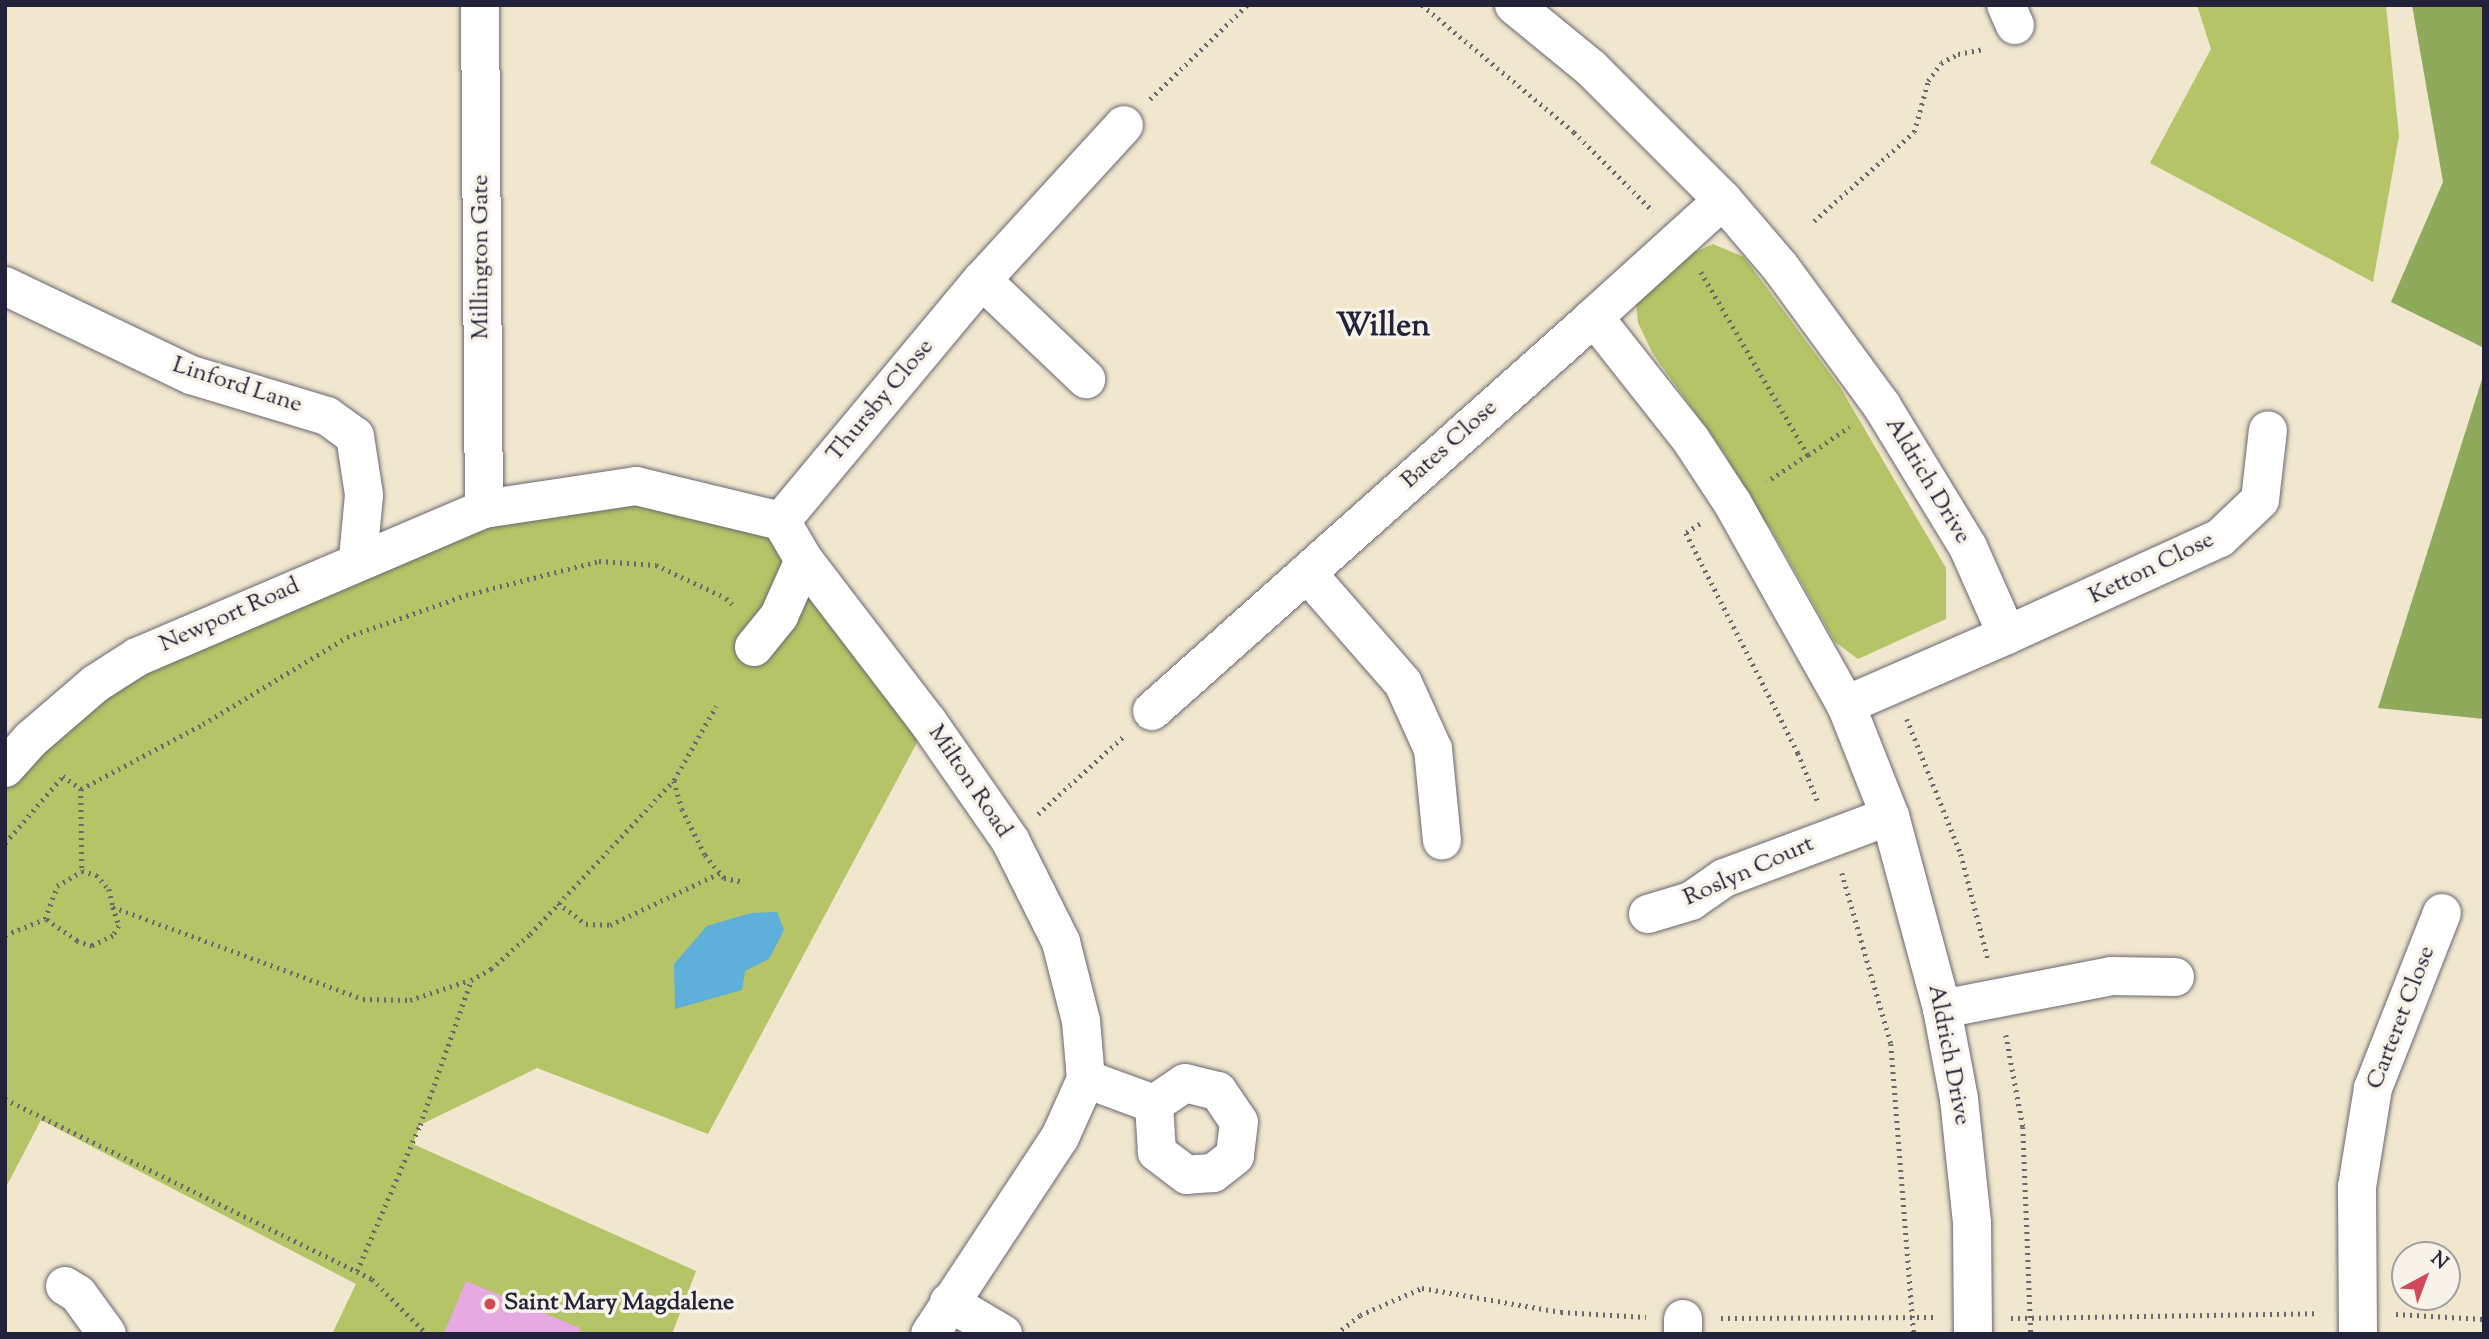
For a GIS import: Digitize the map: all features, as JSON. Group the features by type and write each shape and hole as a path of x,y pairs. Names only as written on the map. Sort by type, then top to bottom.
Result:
{"street":[{"name":"Millington Gate","path":"480,5 484,509"},
{"name":"Aldrich Drive","path":"1514,5 1591,68 1723,200 1781,268 1882,405 1968,547 2007,635"},
{"name":"Thursby Close","path":"780,521 982,281 1124,125"},
{"path":"1594,317 1723,200"},
{"path":"982,281 1086,379"},
{"name":"Linford Lane","path":"5,286 191,375 327,416 355,436 364,495 358,559"},
{"name":"Aldrich Drive","path":"1594,317 1691,440 1733,504 1846,705 1890,816 1942,1009 1959,1099 1972,1223 1973,1325"},
{"name":"Bates Close","path":"1152,712 1594,317"},
{"name":"Ketton Close","path":"2007,635 2220,538 2260,500 2268,430"},
{"path":"484,509 636,486 780,521"},
{"name":"Newport Road","path":"5,768 30,740 95,684 137,657 358,559 484,509"},
{"name":"Milton Road","path":"780,521 804,559 928,722 1010,839 1061,942 1081,1021 1086,1079 1060,1137 940,1318"},
{"path":"754,647 779,617 804,559"},
{"path":"1307,573 1403,683 1433,749 1441,841"},
{"path":"1846,705 2007,635"},
{"name":"Roslyn Court","path":"1647,914 1691,901 1724,878 1890,816"},
{"name":"Carteret Close","path":"2358,1323 2357,1187 2373,1088 2442,913"},
{"path":"1942,1009 2112,976 2175,976"},
{"path":"1086,1079 1154,1104"},
{"path":"65,1286 78,1294 107,1334"},
{"path":"940,1318 1003,1334"}],"path":[{"path":"1124,125 1247,5"},
{"path":"1814,220 1914,132 1928,81 1941,62 1958,54 1986,49 2010,15"},
{"path":"1808,455 1882,405"},
{"path":"81,789 203,724 347,637 466,596 561,569 600,561 656,565 726,598 750,622 779,617"},
{"path":"113,907 363,999 410,999 471,980 491,969 674,780 716,706"},
{"path":"1010,839 1152,712"},
{"path":"5,844 63,776 81,789"},
{"path":"674,780 695,836 720,873 744,882"},
{"path":"81,789 82,871"},
{"path":"5,935 45,919 57,886 82,871 96,875 109,889 119,926 113,936 92,946 77,941 45,919"},
{"path":"557,903 586,924 610,925 720,873"},
{"path":"357,1271 420,1125 471,980"},
{"path":"5,1098 372,1279 427,1334"},
{"path":"1336,1334 1360,1315 1422,1288 1561,1312 1683,1326 2484,1320"}],"green space":[{"path":"2197,5 2386,5 2399,136 2373,282 2150,163 2211,49"},
{"path":"2412,5 2484,5 2484,348 2391,302 2443,182"},
{"path":"1713,244 1744,257 1840,387 1946,568 1946,619 1858,659 1835,642 1771,529 1744,494 1725,454 1653,354 1638,323 1636,301 1675,261"},
{"path":"2484,373 2484,719 2378,708"},
{"path":"636,486 781,521 928,722 708,1134 537,1068 420,1125 413,1144 696,1271 672,1334 332,1334 356,1284 41,1120 5,1189 5,768 95,684 358,559"}],"water":[{"path":"777,912 784,930 769,959 745,971 742,990 675,1009 674,964 707,926 751,913"}],"building":[{"name":"Saint Mary Magdalene","path":"466,1281 580,1328 579,1334 444,1333"}],"place":[{"name":"Saint Mary Magdalene","path":"490,1304"}],"district":[{"name":"Willen","path":"1383,327"}]}
